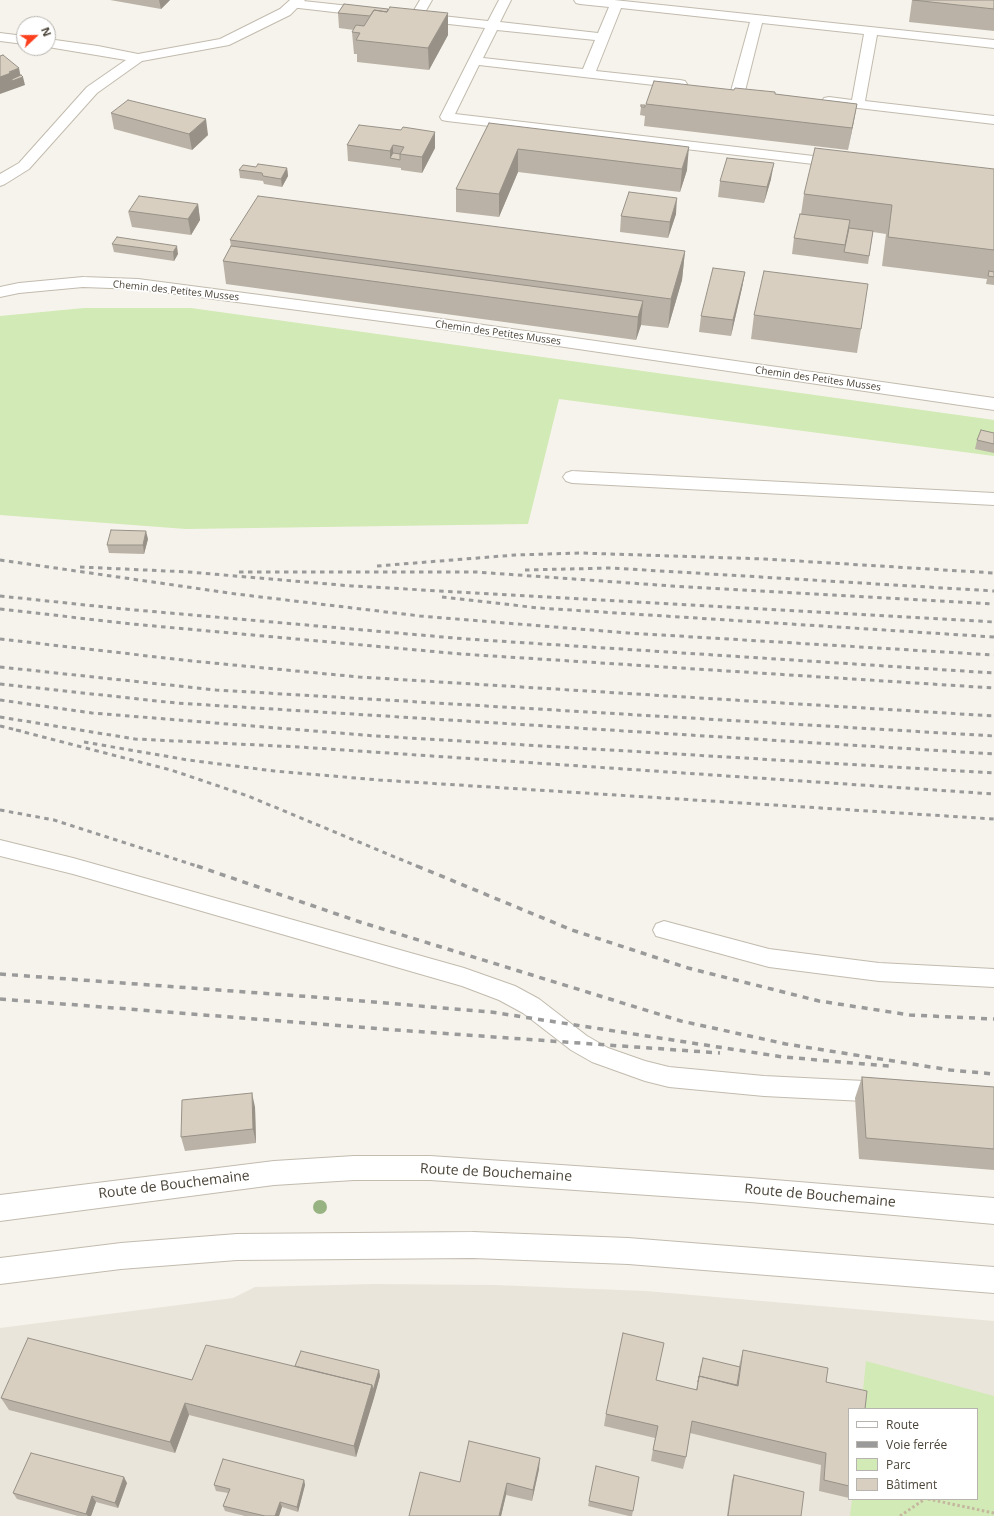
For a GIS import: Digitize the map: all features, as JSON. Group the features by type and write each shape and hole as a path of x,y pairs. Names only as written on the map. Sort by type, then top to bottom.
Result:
{"street":[{"path":"56,44 98,50 138,58 224,42 285,12 296,2"},
{"path":"0,37 16,39"},
{"path":"0,181 24,166 92,90 138,58"},
{"name":"Chemin des Petites Musses","path":"0,292 19,288 83,282 138,284 442,324 994,404"},
{"name":"Route de Bouchemaine","path":"0,1208 274,1173 354,1168 407,1168 491,1172 743,1190 994,1211"},
{"path":"0,1271 121,1256 237,1247 473,1244 628,1251 994,1280"}],"lane":[{"path":"416,17 426,0"},
{"path":"505,0 447,117 851,165"},
{"path":"580,0 994,44"},
{"path":"296,2 378,13"},
{"path":"588,74 616,4"},
{"path":"401,15 603,37"},
{"path":"738,91 757,19"},
{"path":"858,104 871,31"},
{"path":"474,61 690,85"},
{"path":"722,89 753,92"},
{"path":"813,99 994,120"},
{"path":"572,476 994,499"},
{"path":"0,848 81,869 486,985 507,993 532,1006 580,1043 600,1055 645,1071 669,1077 764,1086 907,1094"},
{"path":"664,930 769,958 879,972 994,978"}],"path":[{"path":"900,1516 924,1500"},
{"path":"933,1500 994,1513"}],"shaded area":[{"path":"374,1284 495,1285 646,1291 994,1321 994,1516 0,1516 0,1328 233,1298 255,1287"}],"green space":[{"path":"84,308 191,308 994,420 994,456 559,399 528,524 186,529 0,515 0,316"},
{"path":"866,1361 994,1396 994,1516 850,1516 852,1500 978,1500 978,1408 861,1408"}],"building":[{"path":"913,0 994,0 994,9"},
{"path":"344,4 388,9 387,12 374,10 370,16 338,13"},
{"path":"390,7 448,13 428,48 356,40 360,33 352,32 356,25 364,26 374,10 387,12"},
{"path":"3,55 19,68 0,77 0,56"},
{"path":"21,75 23,77 12,81 12,79"},
{"path":"654,81 734,90 735,88 775,92 775,94 857,104 852,128 646,104"},
{"path":"128,100 206,119 189,134 111,113"},
{"path":"489,123 689,147 682,169 518,149 499,194 456,189"},
{"path":"359,125 401,130 403,127 435,132 422,157 400,154 404,147 393,145 390,151 347,145"},
{"path":"815,148 994,169 994,250 888,237 892,205 804,194"},
{"path":"393,153 400,154 400,160 390,158"},
{"path":"727,158 774,163 767,187 720,181"},
{"path":"258,164 287,168 281,179 263,176 262,173 239,170 243,165 256,167"},
{"path":"629,192 677,198 670,222 621,216"},
{"path":"139,196 198,204 188,219 129,211"},
{"path":"258,196 685,251 671,299 230,240"},
{"path":"800,214 850,220 845,245 794,238"},
{"path":"849,228 873,231 869,256 844,252"},
{"path":"117,237 177,246 173,252 112,244"},
{"path":"231,246 643,301 638,317 223,261"},
{"path":"713,268 745,272 733,320 701,316"},
{"path":"764,271 868,284 861,329 754,315"},
{"path":"989,271 994,272 994,277 988,276"},
{"path":"981,430 994,433 994,444 977,440"},
{"path":"111,530 146,531 143,545 107,545"},
{"path":"862,1077 994,1087 994,1149 866,1138"},
{"path":"252,1093 253,1129 181,1137 182,1100"},
{"path":"623,1333 664,1343 656,1380 697,1390 699,1376 738,1386 743,1350 828,1368 826,1382 867,1391 865,1408 848,1408 848,1486 824,1480 826,1453 692,1421 686,1457 653,1450 658,1426 606,1414"},
{"path":"28,1338 192,1380 206,1345 372,1385 354,1446 185,1403 170,1442 1,1398"},
{"path":"301,1351 379,1370 373,1391 372,1385 295,1366"},
{"path":"703,1358 740,1367 737,1385 699,1376"},
{"path":"469,1441 540,1458 533,1490 507,1483 499,1516 409,1516 420,1472 460,1482"},
{"path":"31,1453 124,1477 115,1503 92,1496 86,1514 13,1493"},
{"path":"223,1459 304,1480 297,1507 280,1502 275,1516 265,1516 223,1506 230,1489 214,1485"},
{"path":"596,1466 639,1477 633,1511 589,1501"},
{"path":"734,1475 804,1492 801,1516 728,1516"}],"railway":[{"path":"377,566 515,555 580,553 765,559 994,573"},
{"path":"0,560 236,594 420,616 628,633 994,655"},
{"path":"80,567 189,572 352,586 994,622"},
{"path":"525,570 611,568 994,591"},
{"path":"239,572 476,572 672,586 994,604"},
{"path":"0,596 124,609 466,639 994,673"},
{"path":"442,597 539,608 994,637"},
{"path":"0,609 132,624 461,654 994,688"},
{"path":"0,639 192,661 359,677 994,716"},
{"path":"0,667 216,690 994,736"},
{"path":"0,684 176,703 994,754"},
{"path":"0,700 92,713 376,736 994,773"},
{"path":"0,717 135,739 299,747 994,794"},
{"path":"0,726 21,731"},
{"path":"16,730 171,770 248,796 419,867"},
{"path":"84,742 188,760 274,771 379,780 994,819"},
{"path":"0,810 54,820 199,867"},
{"path":"417,866 572,930 688,968 819,1001 910,1015 994,1019"},
{"path":"199,867 360,922 681,1021 786,1044 950,1070 994,1074"},
{"path":"0,974 314,997 491,1012 783,1057 889,1066"},
{"path":"0,999 396,1030 720,1053"}]}
